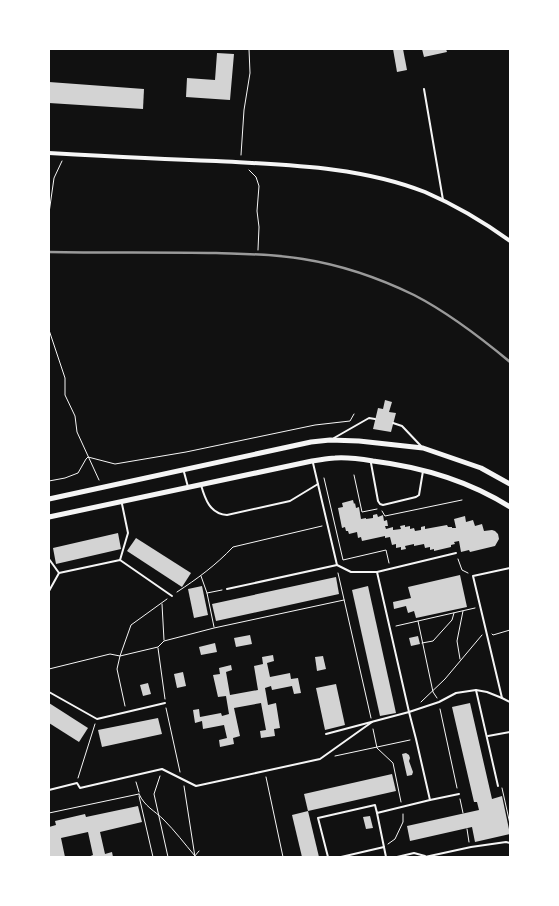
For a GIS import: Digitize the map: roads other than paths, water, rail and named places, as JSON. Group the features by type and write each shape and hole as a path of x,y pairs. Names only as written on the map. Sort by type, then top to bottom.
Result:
{"street":[{"path":"49,153 296,165 357,173 388,180 425,192 474,216 510,241"},
{"path":"49,499 311,442 330,440 423,448 481,468 510,484"},
{"path":"49,517 312,461 336,458 390,463 441,475 484,492 510,507"}],"lane":[{"path":"424,89 443,202"},
{"path":"330,440 369,418 376,419"},
{"path":"393,423 402,426 423,448"},
{"path":"371,460 378,501 383,505 419,496 423,470"},
{"path":"312,461 337,564 350,572 377,572 456,553"},
{"path":"184,470 188,487"},
{"path":"202,485 208,505 213,510 227,515 290,501 318,484"},
{"path":"120,560 128,533 122,501"},
{"path":"49,559 59,573"},
{"path":"49,591 59,573 120,560 172,596"},
{"path":"228,588 337,564"},
{"path":"502,698 473,576 510,568"},
{"path":"377,572 430,800"},
{"path":"476,690 498,786"},
{"path":"326,734 409,712 439,702 456,693 476,690 487,692 510,702"},
{"path":"49,692 97,719 165,703"},
{"path":"49,790 76,783 80,788 162,769 196,786 320,759 372,722"},
{"path":"487,736 510,732"},
{"path":"377,813 459,794"},
{"path":"328,857 318,818 375,805 386,857"},
{"path":"397,857 414,853 425,857 471,847 510,843"},
{"path":"341,857 384,847"}],"railway":[{"path":"49,252 259,254 292,257 331,265 387,283 427,302 464,326 510,362"}]}
